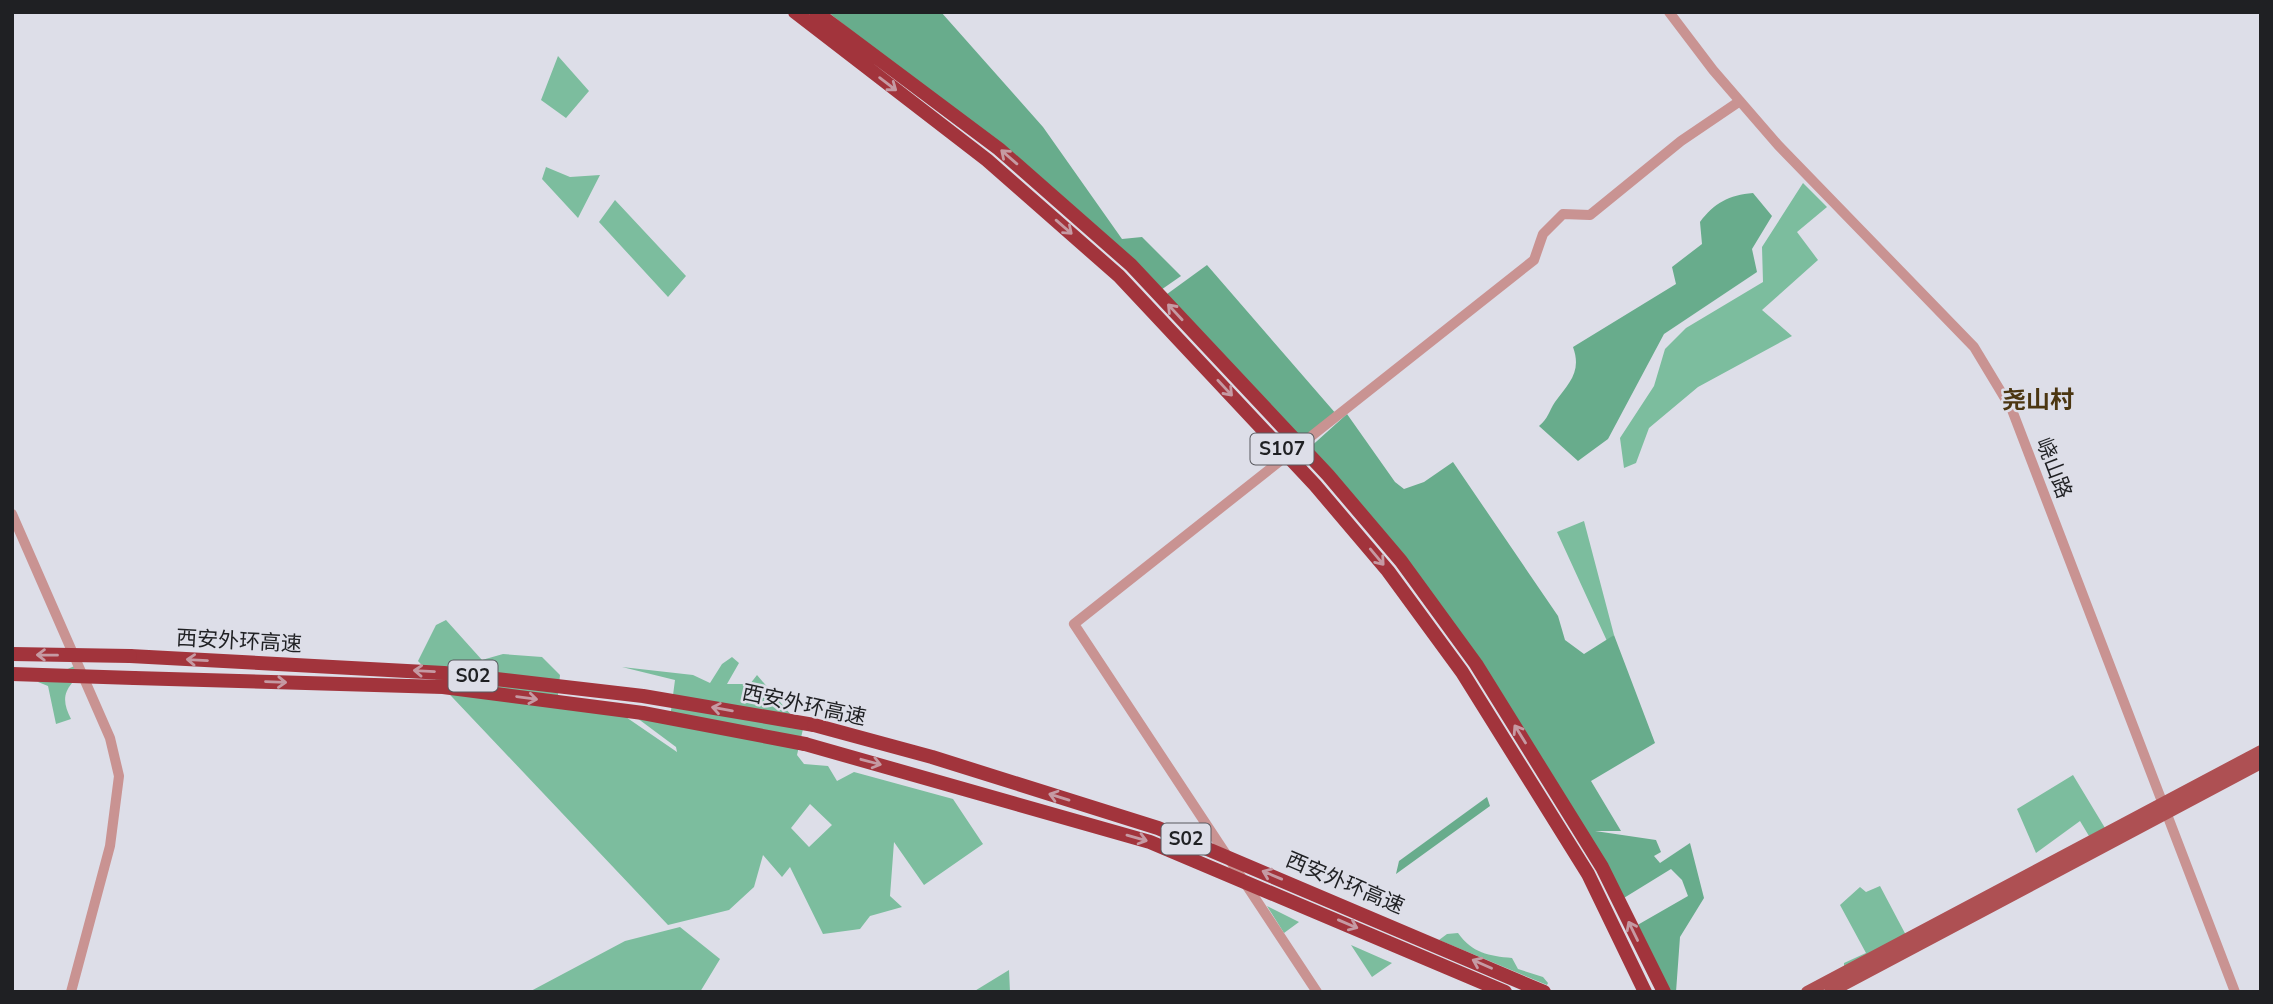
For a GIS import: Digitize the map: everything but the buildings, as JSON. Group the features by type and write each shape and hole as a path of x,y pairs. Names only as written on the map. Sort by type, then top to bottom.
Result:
{"highway":[{"name":"S107","path":"795,12 988,160 1119,276 1288,456 1388,571 1462,673 1588,874 1646,992"},
{"name":"S107","path":"818,14 999,149 1121,256 1299,444 1401,561 1476,664 1602,867 1664,992"},
{"name":"西安外环高速","path":"12,654 130,656 444,673 643,696 814,725 932,757 1158,828 1544,992"},
{"name":"西安外环高速","path":"12,674 443,687 643,713 805,744 1150,842 1505,992"}],"main road":[{"path":"1830,992 2166,808 2261,751"},
{"path":"1807,992 2166,808 2261,763"}],"street":[{"name":"峣山路","path":"1669,12 1778,145 1975,347 2012,410 2235,992"},
{"path":"1317,992 1074,624 1534,260 1542,234 1563,214 1590,215 1681,141 1740,101"},
{"path":"12,514 110,738 119,776 110,846 71,992"}],"green space":[{"path":"828,12 941,12 1043,127 1122,239 1142,237 1181,276 1158,292 1041,183"},
{"path":"558,56 589,91 566,118 541,100"},
{"path":"546,167 570,177 600,175 578,218 542,179"},
{"path":"1803,183 1827,207 1797,232 1818,260 1762,310 1792,336 1698,387 1649,428 1636,463 1624,468 1620,438 1654,386 1665,349 1686,328 1763,282 1762,247"},
{"path":"1753,193 1772,216 1752,249 1757,272 1664,334 1608,439 1578,461 1539,426 1573,377 1576,363 1573,347 1676,284 1672,267 1702,244 1700,222 1705,215 1723,201"},
{"path":"615,200 686,276 668,297 599,222"},
{"path":"1207,265 1337,415 1300,443 1163,297"},
{"path":"1347,414 1395,482 1404,489 1424,482 1453,462 1558,616 1565,640 1584,654 1614,635 1655,743 1591,781 1621,831 1595,831 1656,840 1661,852 1654,856 1660,863 1690,843 1704,898 1680,937 1676,992 1666,992 1634,927 1688,896 1682,880 1671,869 1619,901 1475,666 1307,450"},
{"path":"1584,521 1614,635 1607,641 1557,532"},
{"path":"446,620 482,660 503,654 542,657 560,675 557,705 620,713 677,752 676,747 633,715 670,718 675,680 622,667 693,675 710,683 722,664 732,657 739,663 727,684 750,684 757,675 803,729 797,755 804,764 828,766 837,781 854,772 953,799 983,844 924,885 894,842 890,896 902,907 870,916 860,929 823,934 790,867 782,877 763,855 754,887 729,910 668,925 418,661 436,625","holes":["810,804 832,825 809,847 791,828"]},
{"path":"79,664 85,682 72,683 65,696 71,719 56,724 48,686 38,682"},
{"path":"2073,775 2105,828 2089,836 2080,821 2036,853 2017,809"},
{"path":"1487,797 1490,806 1396,874 1399,861"},
{"path":"1880,886 1908,939 1844,967 1844,963 1866,953 1840,905 1860,887 1866,892"},
{"path":"1267,906 1299,922 1284,933"},
{"path":"680,927 720,959 700,992 529,992 625,941"},
{"path":"1458,933 1475,949 1512,958 1518,969 1543,977 1547,985 1439,940 1447,934"},
{"path":"1351,945 1392,963 1372,977"},
{"path":"1009,970 1010,992 973,992"}],"district":[{"name":"尧山村","path":"2038,400"}]}
